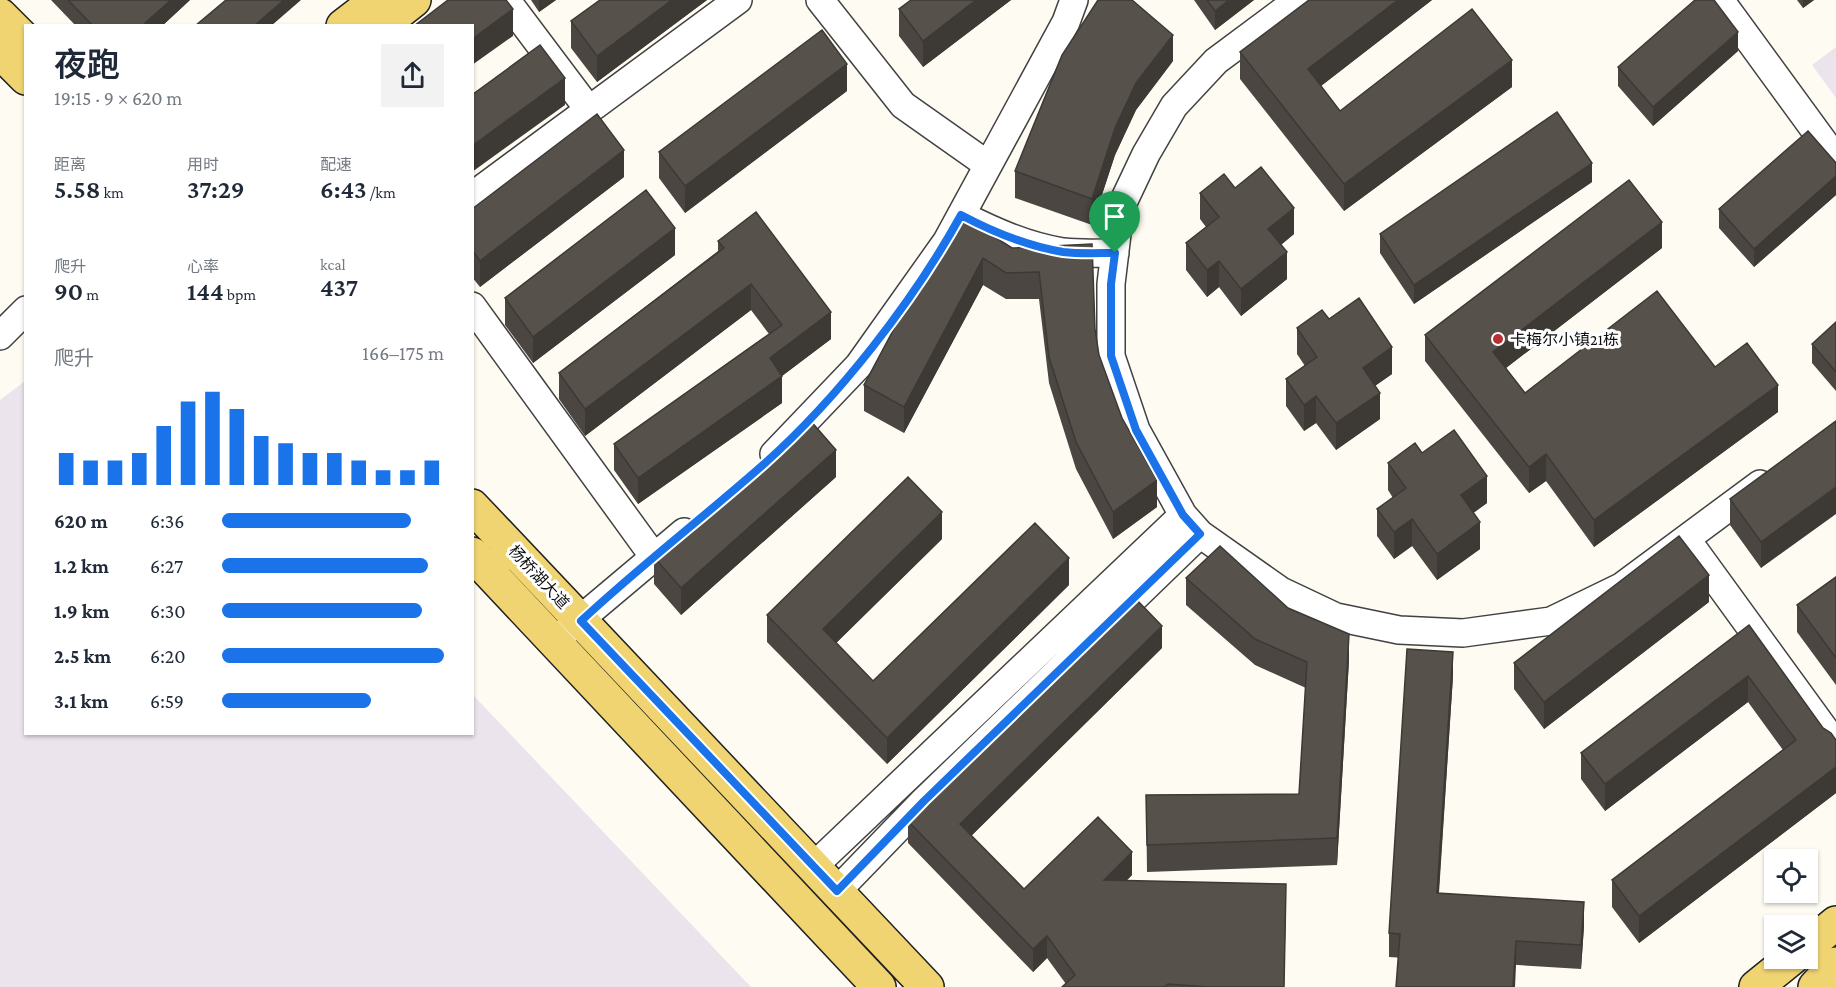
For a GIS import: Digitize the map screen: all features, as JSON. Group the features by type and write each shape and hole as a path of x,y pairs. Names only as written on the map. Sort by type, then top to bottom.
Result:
{"main road":[{"path":"361,13 414,0"},
{"path":"0,15 24,39"},
{"path":"0,52 24,76"},
{"name":"杨桥湖大道","path":"474,508 927,987"},
{"name":"杨桥湖大道","path":"474,556 879,987"},
{"path":"1818,938 1836,923"},
{"path":"1815,987 1836,964"},
{"path":"1756,987 1778,969"}],"street":[{"path":"507,0 589,110"},
{"path":"474,195 738,0"},
{"path":"820,0 903,105 988,165"},
{"path":"757,469 860,365 947,241 1066,22 1074,0"},
{"path":"1298,0 1216,61 1174,106 1119,209 1111,284 1111,356 1136,430 1192,525 1281,591 1336,617 1399,630 1463,633 1551,621 1621,587 1780,469"},
{"path":"1720,0 1836,159"},
{"path":"961,215 990,230 1017,240 1064,252 1115,253"},
{"path":"474,309 654,558"},
{"path":"0,336 24,312"},
{"path":"553,640 581,621 705,513"},
{"path":"814,867 1192,525"},
{"path":"837,891 1192,525"},
{"path":"1687,540 1836,745"}],"shaded area":[{"path":"1836,47 1836,98 1812,65"},
{"path":"24,382 24,735 474,735 474,696 751,987 0,987 0,400"}],"building":[{"path":"68,0 171,0 146,24 91,24"},
{"path":"226,0 284,0 256,24 197,24"},
{"path":"448,0 506,0 513,9 474,38 474,24 417,24"},
{"path":"600,0 672,0 597,56 571,21"},
{"path":"911,0 976,0 923,41 899,9"},
{"path":"1098,0 1132,0 1173,35 1136,83 1115,128 1092,199 1015,171 1062,55"},
{"path":"1207,0 1229,0 1215,11"},
{"path":"1309,0 1398,0 1308,69 1340,111 1472,9 1512,60 1344,184 1240,52"},
{"path":"1695,0 1714,0 1738,32 1653,107 1618,67"},
{"path":"822,30 847,64 685,186 659,152"},
{"path":"540,45 565,78 474,145 474,94"},
{"path":"1557,112 1592,163 1414,285 1380,234"},
{"path":"597,114 624,150 480,261 474,253 474,207"},
{"path":"1808,131 1836,163 1836,176 1754,249 1719,209"},
{"path":"1261,167 1294,208 1268,229 1287,252 1241,289 1219,261 1207,270 1186,243 1219,217 1200,193 1224,174 1235,188"},
{"path":"1629,180 1662,222 1493,352 1525,393 1657,291 1715,367 1747,343 1778,385 1594,520 1546,454 1529,467 1425,335"},
{"path":"646,190 675,228 533,337 505,298"},
{"path":"756,212 831,312 770,358 782,376 638,478 614,444 782,325 751,284 585,409 559,373 724,248 718,241"},
{"path":"963,217 1012,248 1092,244 1095,329 1099,355 1122,418 1157,480 1113,512 1076,442 1049,357 1039,272 1006,273 983,258 904,407 864,385 920,280"},
{"path":"1359,298 1392,347 1363,368 1380,393 1336,423 1316,396 1304,405 1286,379 1317,357 1297,328 1322,310 1329,319"},
{"path":"1836,322 1836,372 1812,344"},
{"path":"809,419 836,450 681,588 654,557"},
{"path":"1836,421 1836,487 1761,542 1730,499"},
{"path":"1454,430 1487,476 1461,495 1480,522 1437,554 1412,519 1394,532 1377,509 1406,488 1388,463 1415,443 1422,453"},
{"path":"908,477 942,512 823,629 873,681 1035,523 1069,558 887,738 767,615"},
{"path":"1679,536 1709,575 1544,702 1514,663"},
{"path":"1220,546 1288,608 1349,634 1337,838 1147,845 1146,795 1299,794 1307,662 1255,639 1186,578"},
{"path":"1836,577 1836,658 1797,605"},
{"path":"1135,598 1162,626 960,824 1024,889 1098,817 1132,852 1104,880 1286,884 1284,987 1207,987 1168,984 1165,987 1062,987 1075,975 1047,936 1033,949 908,821"},
{"path":"1749,625 1823,728 1836,740 1836,767 1639,916 1612,880 1796,740 1748,676 1605,784 1581,753"},
{"path":"1407,649 1453,652 1437,893 1584,902 1581,945 1516,941 1513,987 1396,987 1400,934 1389,933"}],"place":[{"name":"卡梅尔小镇21栋","path":"1498,339"}],"route":[{"path":"961,215 990,230 1017,240 1064,252 1115,253 1111,284 1111,356 1136,430 1183,515 1200,534 924,801 837,891 581,621 766,462 860,365 947,241 961,215"}]}
